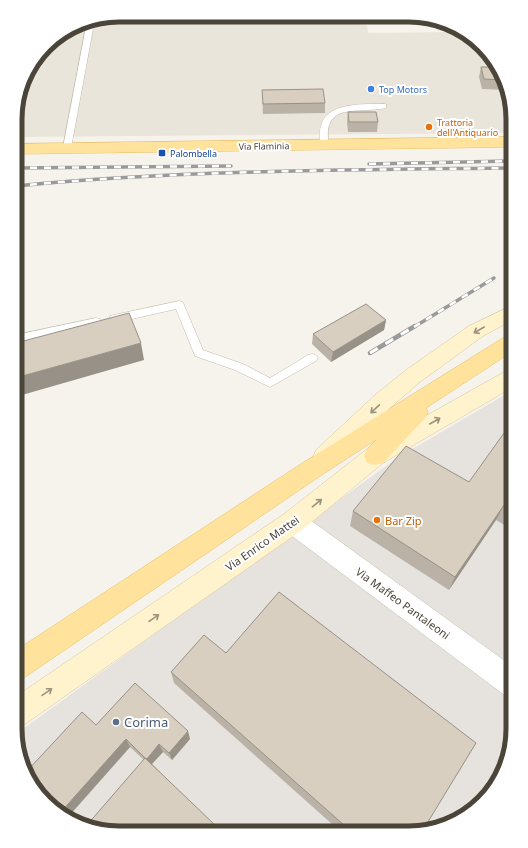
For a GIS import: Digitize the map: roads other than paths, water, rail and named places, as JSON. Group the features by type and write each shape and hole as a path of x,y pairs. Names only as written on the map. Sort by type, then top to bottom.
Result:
{"main road":[{"name":"Via Flaminia","path":"22,148 506,142"},
{"path":"22,662 309,471 506,345"},
{"path":"375,456 434,391"}],"street":[{"path":"309,471 383,401 413,376 476,331 506,316"},
{"name":"Via Enrico Mattei","path":"22,709 293,522 375,456 506,381"},
{"name":"Via Maffeo Pantaleoni","path":"293,522 506,679"}],"lane":[{"path":"67,148 89,29"},
{"path":"325,145 324,125 327,119 338,112 349,108 383,106"},
{"path":"22,338 179,305 199,353 239,367 270,383 312,358"}],"railway":[{"path":"369,164 506,161"},
{"path":"22,168 231,166"},
{"path":"22,186 202,174 326,170 506,168"},
{"path":"414,327 494,278"},
{"path":"370,353 415,326"}],"place":[{"name":"Top Motors","path":"371,89"},
{"name":"Trattoria dell'Antiquario","path":"429,127"},
{"name":"Palombella","path":"162,153"},
{"name":"Bar Zip","path":"377,520"},
{"name":"Corima","path":"116,722"}]}
